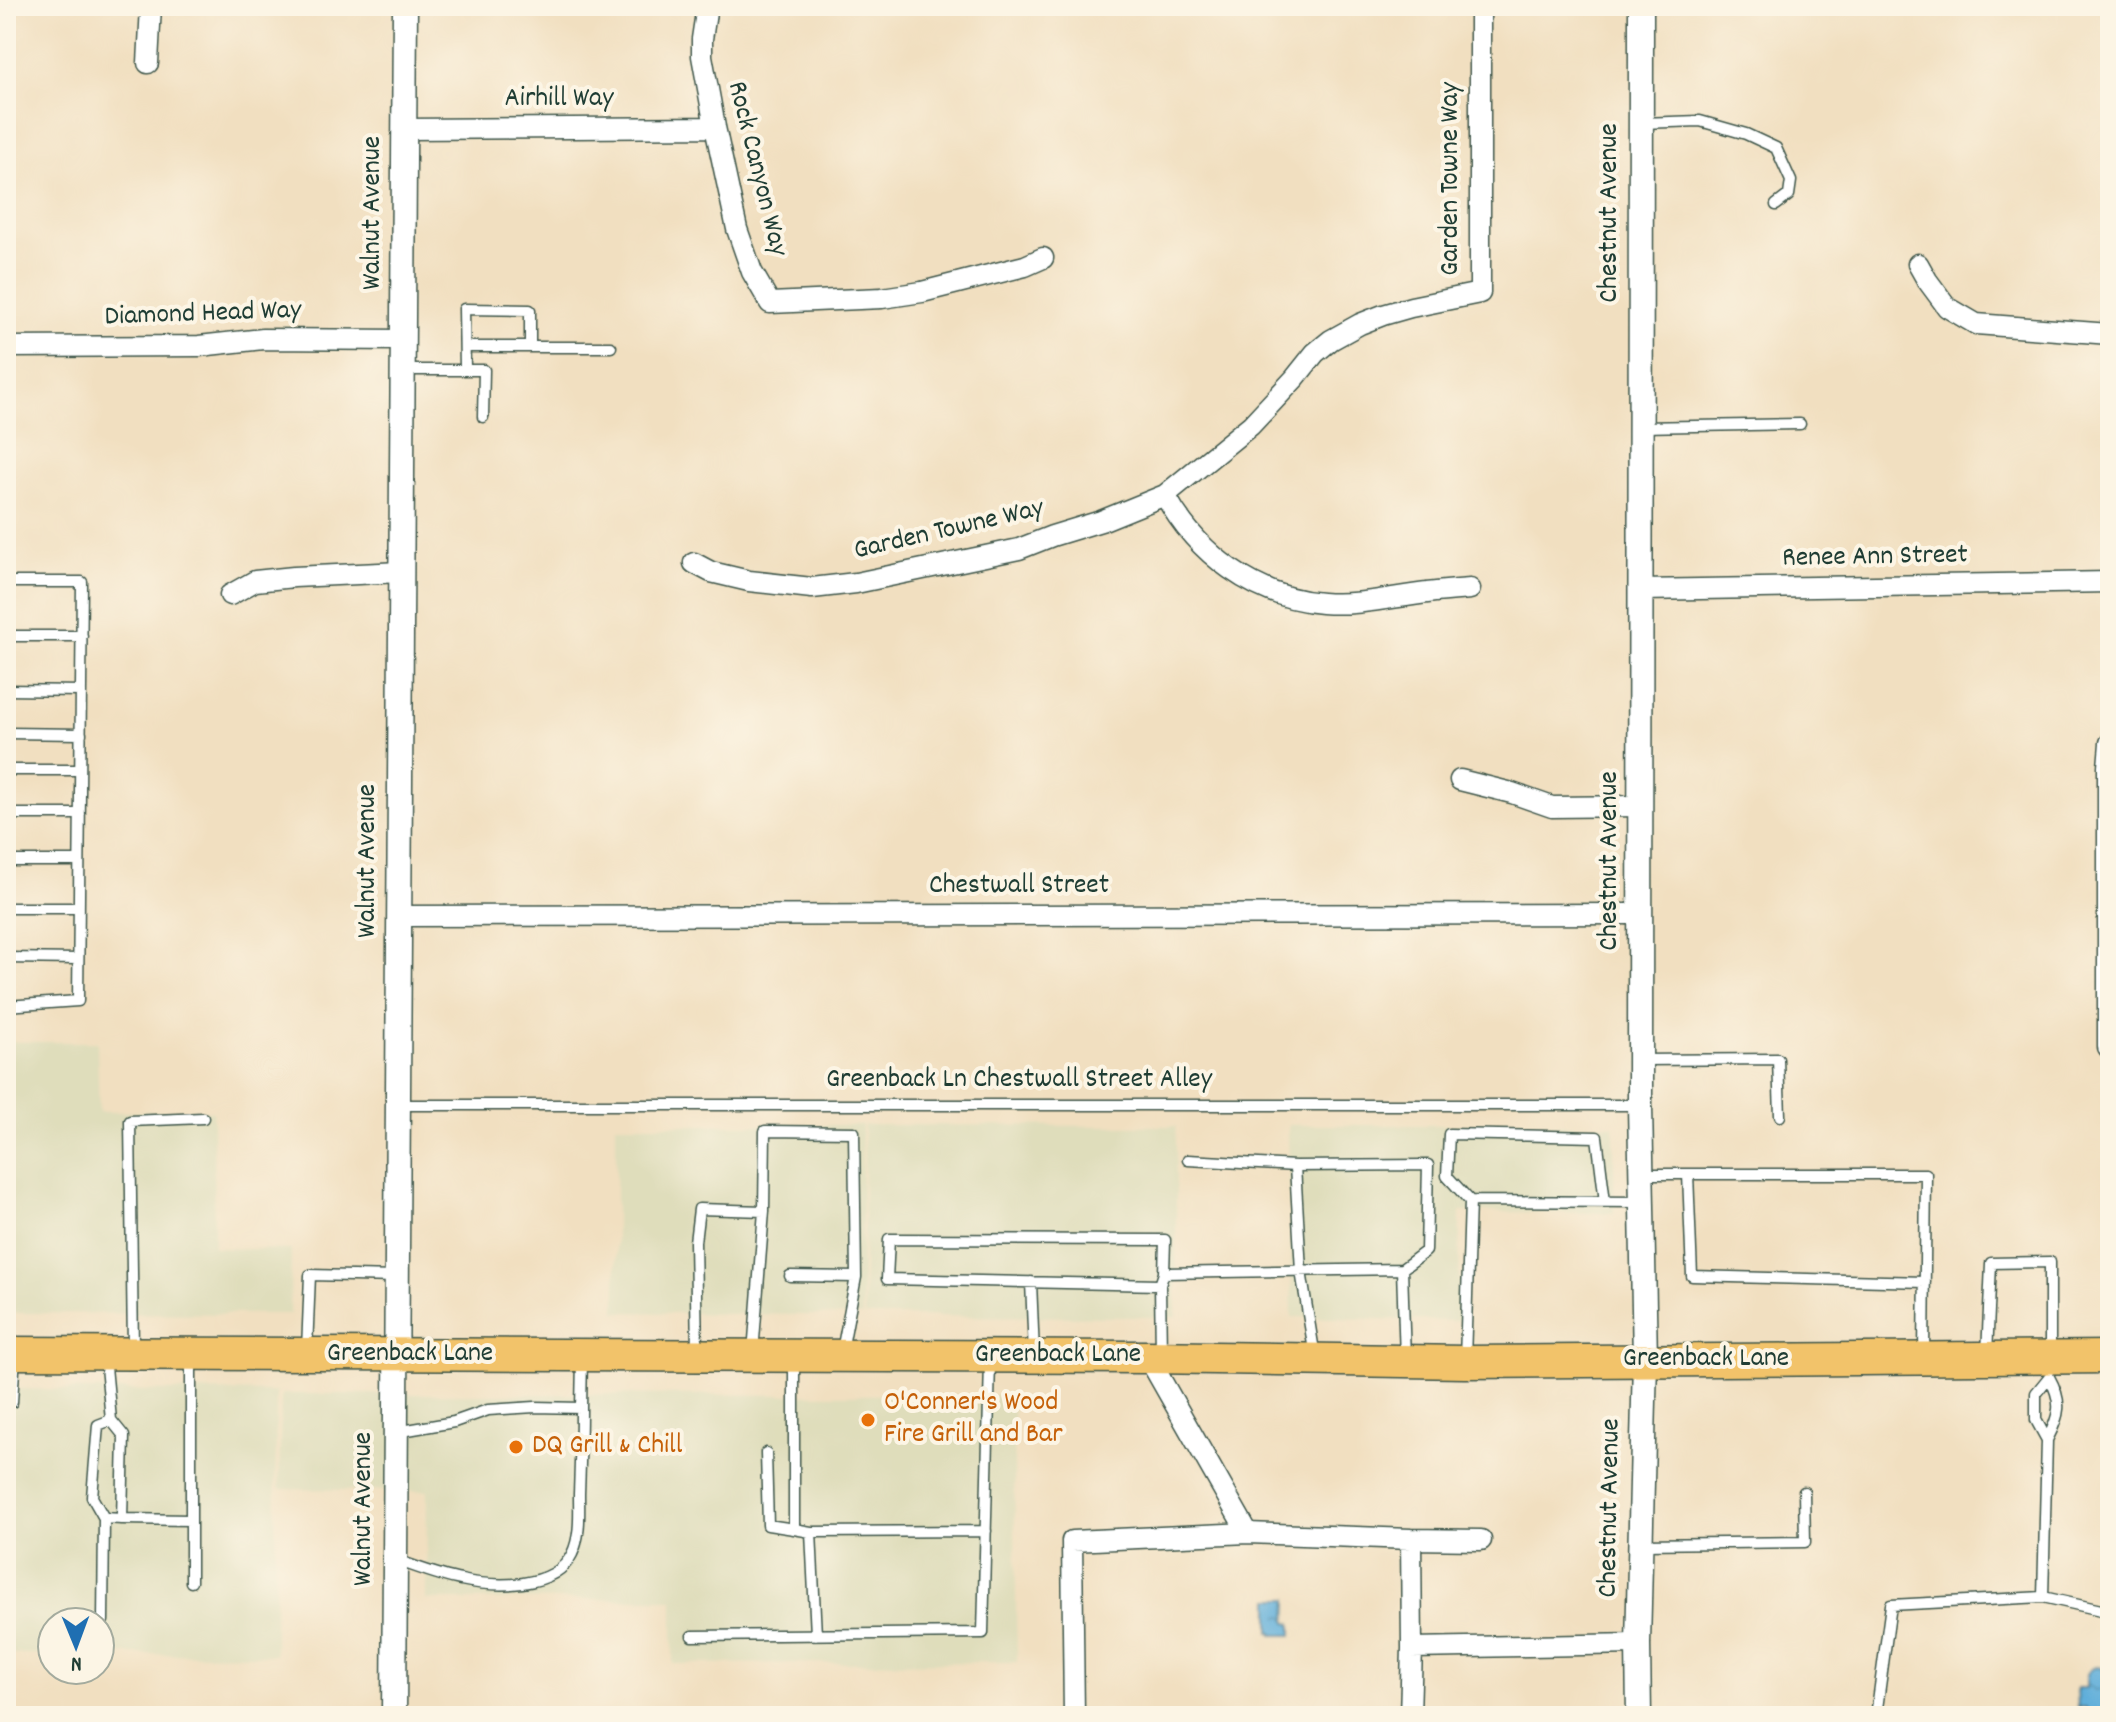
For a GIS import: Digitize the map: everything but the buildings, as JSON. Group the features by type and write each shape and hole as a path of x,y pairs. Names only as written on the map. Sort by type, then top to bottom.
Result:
{"main road":[{"name":"Greenback Lane","path":"11,1353 1035,1356 1465,1362 1987,1357 2050,1366 2110,1357"}],"street":[{"path":"148,63 151,6"},
{"name":"Walnut Avenue","path":"394,1716 405,6"},
{"name":"Rock Canyon Way","path":"707,6 702,56 715,127 737,229 752,272 770,303 882,298 922,292 1025,266 1043,258"},
{"name":"Garden Towne Way","path":"694,563 711,572 749,581 812,588 856,583 1019,549 1101,521 1165,495 1251,425 1315,353 1331,340 1383,315 1480,293 1480,6"},
{"name":"Chestnut Avenue","path":"1639,1716 1645,1360 1640,1105 1641,6"},
{"name":"Airhill Way","path":"404,129 715,127"},
{"path":"1918,264 1947,307 1976,324 2110,334"},
{"name":"Diamond Head Way","path":"6,347 199,346 263,339 403,340"},
{"path":"1165,495 1184,524 1225,565 1249,581 1285,596 1324,604 1362,603 1470,589"},
{"path":"230,595 255,581 401,572"},
{"name":"Renee Ann Street","path":"1641,590 2110,582"},
{"path":"2108,1047 2110,743"},
{"path":"1460,780 1552,807 1641,806"},
{"name":"Chestwall Street","path":"398,916 1641,914"},
{"path":"1155,1357 1248,1533"},
{"path":"1074,1716 1072,1541 1248,1533 1481,1540"},
{"path":"1410,1716 1411,1539"},
{"path":"1412,1648 1638,1644"}],"lane":[{"path":"1641,123 1700,121 1746,134 1776,148 1791,181 1789,195 1776,205"},
{"path":"465,369 464,309 530,310 530,347"},
{"path":"465,347 611,347"},
{"path":"403,370 484,370 483,417"},
{"path":"1641,427 1800,424"},
{"path":"6,582 82,582 78,1001 6,1006"},
{"path":"6,636 82,636"},
{"path":"6,690 81,691"},
{"path":"6,733 81,734"},
{"path":"6,770 80,770"},
{"path":"6,814 80,814"},
{"path":"6,861 79,861"},
{"path":"6,908 79,908"},
{"path":"6,958 78,959"},
{"path":"1640,1060 1778,1059 1780,1116"},
{"name":"Greenback Ln Chestwall Street Alley","path":"397,1105 1640,1105"},
{"path":"122,1519 124,1436 111,1420 119,1354 130,1121 203,1118"},
{"path":"753,1356 764,1211 765,1131 854,1132 856,1277 841,1356"},
{"path":"1465,1362 1470,1201 1447,1176 1449,1134 1597,1137 1605,1202"},
{"path":"1164,1273 1402,1269 1426,1251 1428,1165 1295,1166 1188,1160"},
{"path":"1295,1166 1301,1271 1315,1359"},
{"path":"1641,1174 1926,1174 1924,1359"},
{"path":"1688,1174 1692,1276 1925,1282"},
{"path":"1470,1201 1642,1202"},
{"path":"697,1356 695,1242 699,1209 764,1211"},
{"path":"1155,1357 1165,1240 889,1239 887,1279 1160,1285"},
{"path":"1987,1357 1991,1263 2050,1262 2050,1366 2058,1393 2057,1421 2047,1440 2043,1597"},
{"path":"1402,1269 1405,1361"},
{"path":"307,1355 310,1275 396,1277"},
{"path":"790,1276 856,1277"},
{"path":"1031,1282 1035,1356"},
{"path":"6,1403 12,1402 11,1353"},
{"path":"191,1354 191,1582"},
{"path":"395,1560 459,1580 505,1585 533,1581 554,1573 571,1557 578,1531 582,1356"},
{"path":"794,1356 794,1529"},
{"path":"692,1636 983,1633 990,1356"},
{"path":"2047,1440 2036,1420 2036,1393 2050,1366"},
{"path":"396,1432 454,1422 488,1410 581,1408"},
{"path":"103,1606 104,1518 92,1497 98,1425 111,1420"},
{"path":"766,1453 768,1525 811,1532 986,1531"},
{"path":"1640,1544 1805,1542 1804,1492"},
{"path":"104,1518 191,1520"},
{"path":"811,1532 816,1635"},
{"path":"1876,1716 1891,1605 2043,1597 2110,1612"}],"shaded area":[{"path":"6,1042 97,1042 99,1112 213,1111 214,1248 291,1250 290,1314 6,1313"},
{"path":"616,1125 862,1125 862,1316 616,1312"},
{"path":"864,1125 1176,1126 1176,1317 864,1316"},
{"path":"1288,1125 1614,1125 1614,1213 1460,1212 1459,1321 1292,1317"},
{"path":"6,1389 276,1392 275,1655 116,1654 116,1606 36,1606 36,1654 6,1654"},
{"path":"281,1394 1013,1395 1017,1662 673,1664 673,1599 426,1600 427,1491 279,1489"}],"water":[{"path":"1270,1599 1288,1599 1287,1622 1292,1623 1292,1635 1273,1635 1270,1632"},
{"path":"2096,1667 2109,1676 2110,1711 2086,1711 2086,1707 2078,1707 2077,1688 2086,1688 2088,1673"}],"place":[{"name":"O'Conner's Wood Fire Grill and Bar","path":"868,1420"},
{"name":"DQ Grill & Chill","path":"516,1447"}]}
